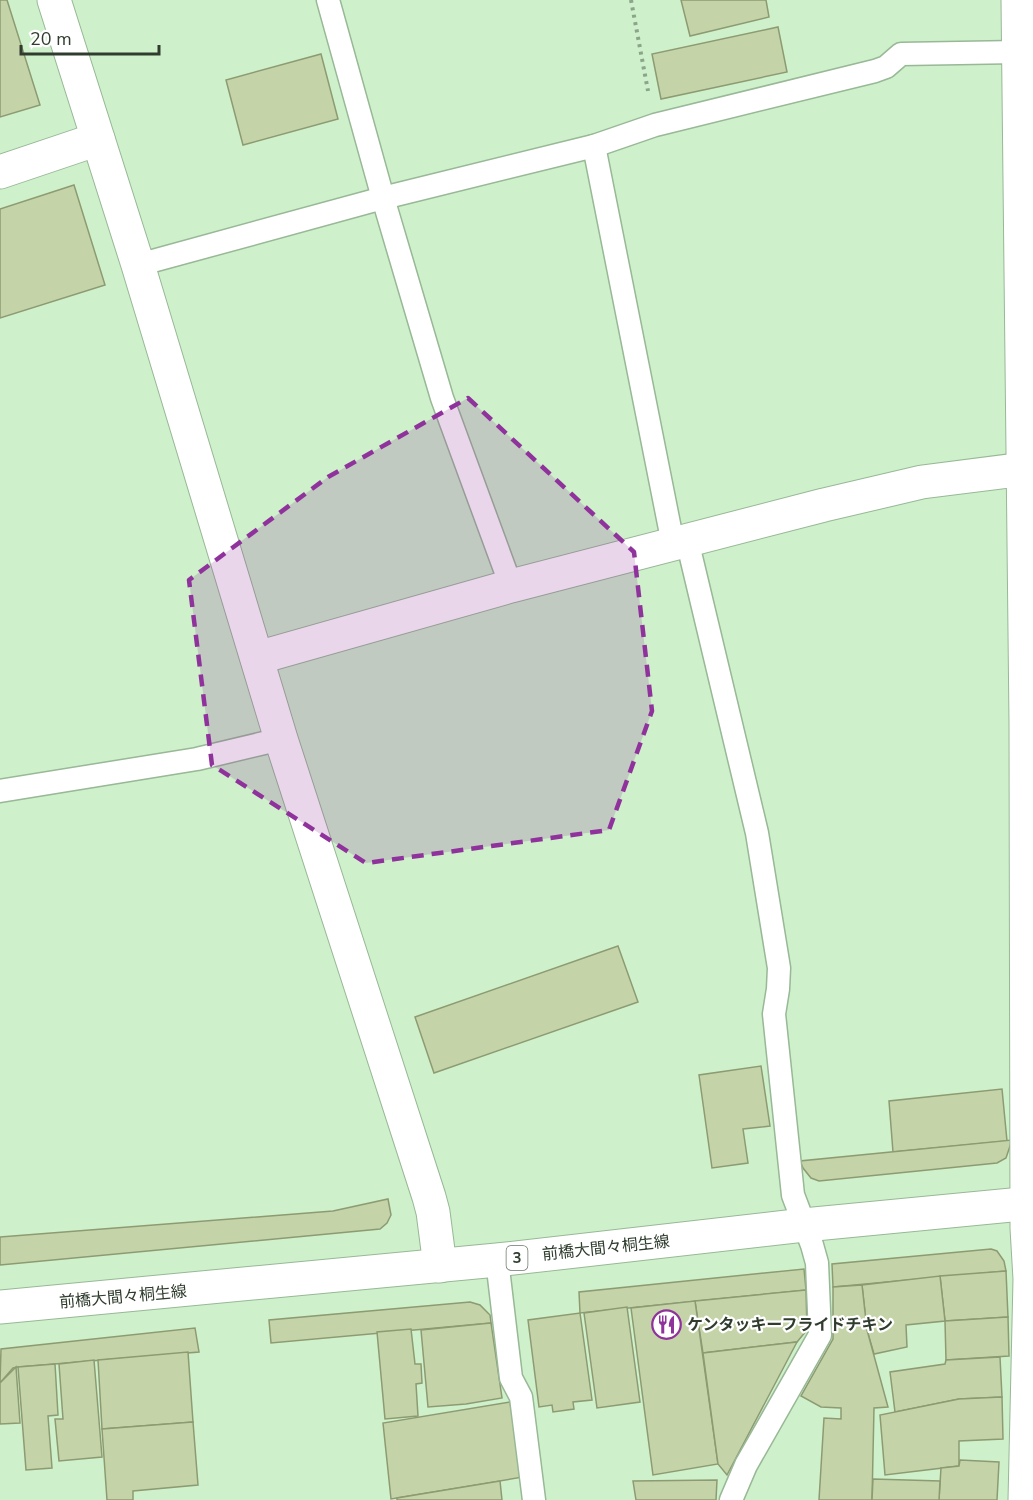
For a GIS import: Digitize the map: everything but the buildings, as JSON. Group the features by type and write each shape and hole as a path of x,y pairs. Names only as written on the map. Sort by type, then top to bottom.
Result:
{"street":[{"path":"54,0 138,265 281,740 429,1197 440,1266"},
{"path":"1018,0 1030,1204 1025,1500"},
{"path":"0,172 98,139"},
{"path":"256,658 511,586 824,504 922,482 1024,469"},
{"name":"前橋大間々桐生線","path":"0,1308 440,1266 1030,1204"}],"lane":[{"path":"328,0 382,198 442,398 511,586"},
{"path":"138,265 382,198 594,146 655,125 875,71 886,67 901,54 909,52 1020,52"},
{"path":"594,146 680,542 757,833 779,968 774,1014 793,1195 816,1263 820,1335 746,1465 731,1500"},
{"path":"0,791 197,759 281,740"},
{"path":"497,1260 511,1378 521,1397 534,1500"}],"path":[{"path":"631,0 655,125"}],"highlighted area":[{"path":"468,398 634,552 652,711 609,830 366,863 212,765 189,580 328,477"}],"place":[{"name":"ケンタッキーフライドチキン","path":"666,1325"}]}
